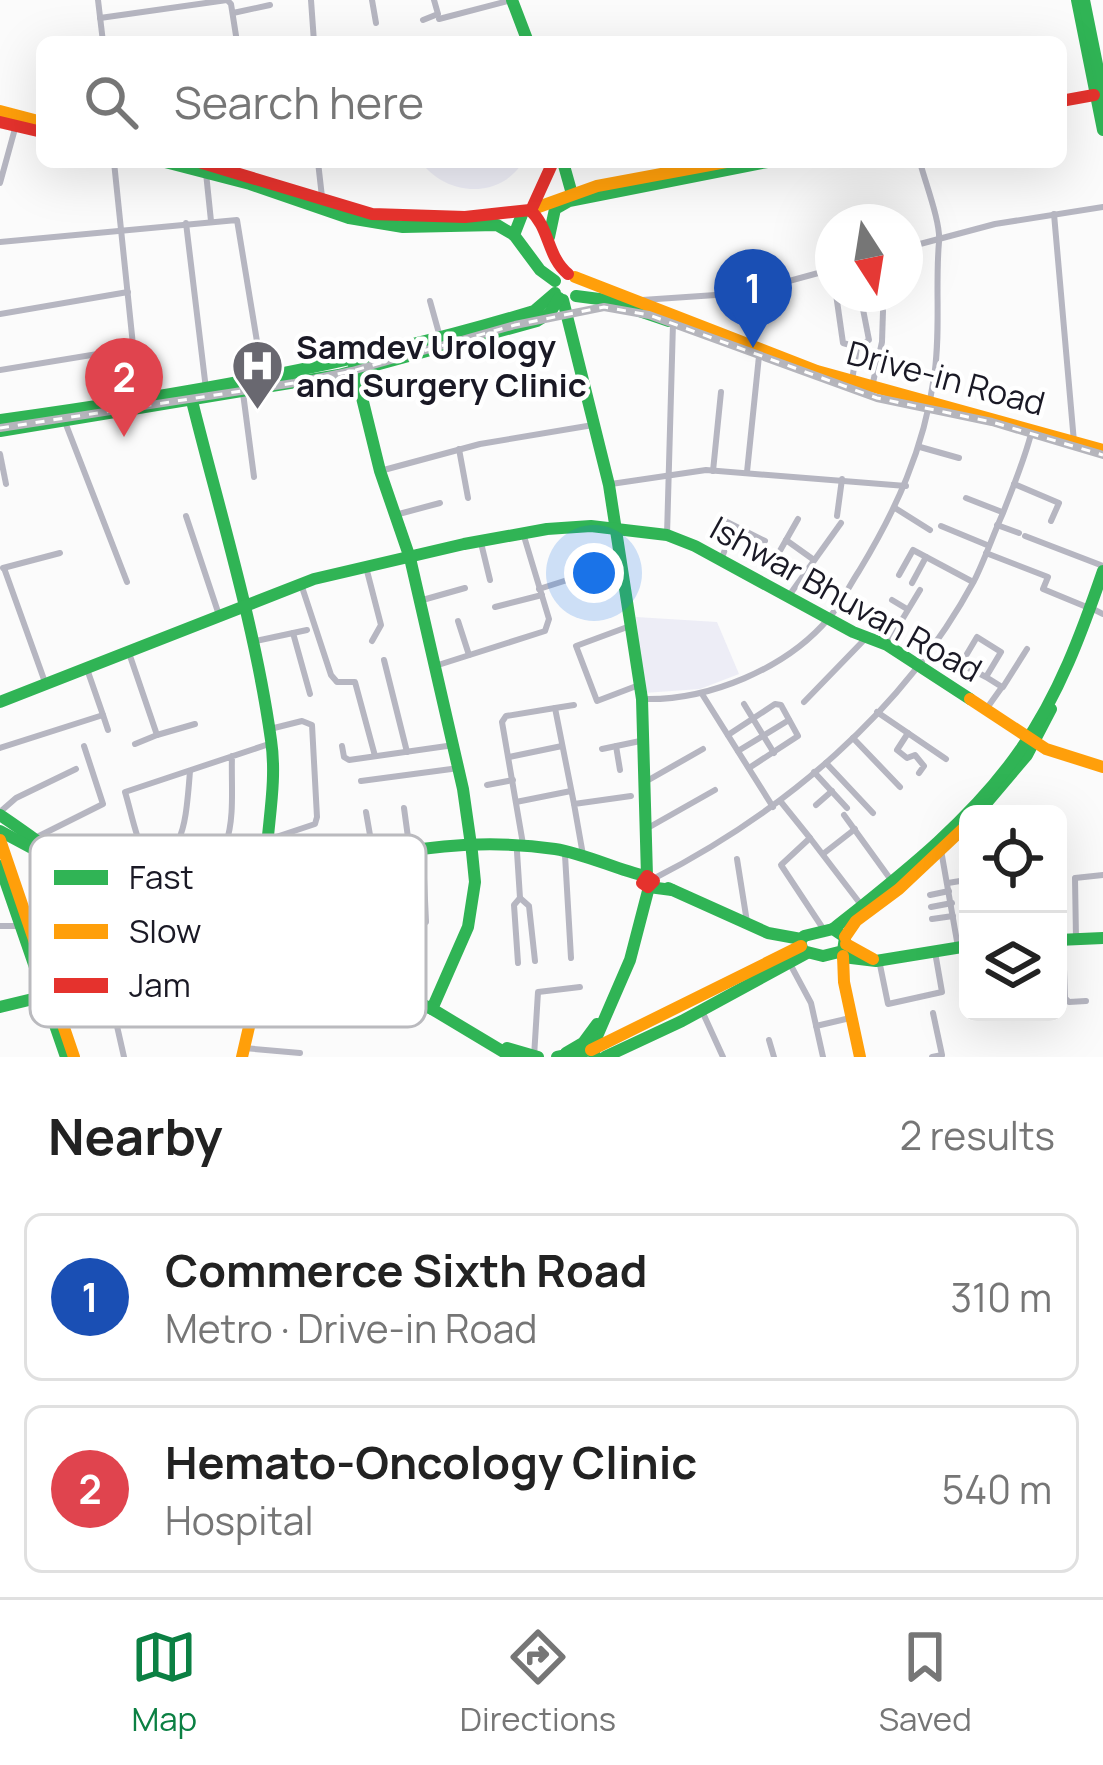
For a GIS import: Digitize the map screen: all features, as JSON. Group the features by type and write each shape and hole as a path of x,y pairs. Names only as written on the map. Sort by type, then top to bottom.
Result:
{"street":[{"path":"98,0 102,36"},
{"path":"100,17 227,0 236,36"},
{"path":"311,0 314,36"},
{"path":"372,0 376,23"},
{"path":"423,20 438,14 434,0"},
{"path":"439,19 512,0 526,36"},
{"path":"1080,0 1103,130"},
{"path":"233,13 270,5"},
{"path":"1067,96 1098,88"},
{"path":"0,111 36,120"},
{"path":"0,122 36,130"},
{"path":"0,183 16,125"},
{"path":"114,168 139,405"},
{"path":"203,168 211,221"},
{"path":"210,168 251,174 324,206 403,226 497,225 514,235 540,269 566,290"},
{"path":"319,168 324,206"},
{"path":"514,235 544,189 551,168"},
{"path":"565,168 572,194"},
{"path":"527,211 547,200 697,168"},
{"path":"548,243 555,209 568,201 736,168"},
{"path":"630,626 576,646 597,701 641,692 701,694 757,671 829,618 906,486 929,405 937,356 939,292 934,254 939,240 921,168"},
{"path":"324,206 399,217 527,211 542,219 566,290 570,332 609,484 645,740 647,881 630,960 601,1026 601,1052"},
{"path":"923,244 980,227 1103,207"},
{"path":"1054,214 1074,442"},
{"path":"0,242 233,219 240,226 264,384"},
{"path":"186,224 206,388"},
{"path":"634,301 746,292 815,274"},
{"path":"355,366 534,311 566,290"},
{"path":"191,396 206,388 264,384 355,366 537,321 550,313 566,290"},
{"name":"Drive-in Road","path":"566,290 634,301 852,381 1103,453"},
{"name":"Drive-in Road","path":"566,290 607,300 759,356 1103,453"},
{"path":"0,314 128,292"},
{"path":"430,301 440,337"},
{"path":"839,312 843,343 857,347 869,340 864,312"},
{"path":"872,387 883,312"},
{"path":"667,535 674,323"},
{"path":"852,381 857,347"},
{"path":"0,370 134,348"},
{"path":"747,472 759,356"},
{"path":"355,366 468,788 475,882 469,927 433,1006"},
{"path":"0,430 191,396 243,393 264,384"},
{"path":"713,471 721,392"},
{"path":"243,393 254,478"},
{"path":"191,396 271,736 270,835"},
{"path":"0,420 139,405"},
{"path":"65,422 127,582"},
{"path":"380,471 525,434 593,425"},
{"path":"559,1056 583,1043 597,1025 626,959 647,881 777,804 878,712 918,667 973,582 1031,434"},
{"path":"920,448 959,458"},
{"path":"459,449 468,498"},
{"path":"0,454 6,484"},
{"path":"609,484 713,471 906,486"},
{"path":"788,597 839,519 842,479"},
{"path":"1014,484 1059,503 1051,521"},
{"path":"966,498 1003,512"},
{"path":"395,514 440,502"},
{"path":"895,508 930,530"},
{"path":"186,516 220,617"},
{"path":"719,518 765,541"},
{"path":"777,556 798,518"},
{"path":"998,525 1103,568 1096,610"},
{"name":"Ishwar Bhuvan Road","path":"0,700 301,584 481,541 591,526 667,535 721,560 887,645 1032,739 1068,758 1103,767"},
{"path":"721,560 734,526"},
{"path":"941,526 1048,577 1043,589 1096,610"},
{"path":"434,667 545,631 550,619 523,533"},
{"path":"481,541 490,580"},
{"path":"786,541 814,560"},
{"path":"899,575 914,550 973,582"},
{"path":"46,686 2,569 60,553"},
{"path":"912,583 926,557"},
{"path":"366,567 380,626 372,641"},
{"path":"495,608 583,575"},
{"path":"301,584 331,675 338,682 357,686 375,756"},
{"path":"419,601 465,588"},
{"path":"887,645 920,590"},
{"path":"985,805 1011,777 1032,739 1103,591"},
{"path":"892,600 908,609"},
{"path":"458,621 469,656"},
{"path":"251,642 307,630"},
{"path":"293,633 310,694"},
{"path":"986,677 1000,652 977,637 961,664 1002,687"},
{"path":"805,702 866,638"},
{"path":"987,708 1027,649"},
{"path":"129,653 157,735"},
{"path":"384,660 407,752"},
{"path":"87,669 108,730"},
{"path":"701,694 748,768 862,906"},
{"path":"745,704 774,753"},
{"path":"518,963 514,905 520,898 520,850 503,719 574,705"},
{"path":"728,735 781,705 798,736 748,768"},
{"path":"555,708 584,855"},
{"path":"764,712 774,728"},
{"path":"878,712 946,759"},
{"path":"0,748 103,715"},
{"path":"738,751 789,720"},
{"path":"139,835 125,793 232,756 302,721 311,724 317,817 315,824 282,835"},
{"path":"135,744 195,724"},
{"path":"908,733 897,750 907,758 915,755 924,766 919,773"},
{"path":"852,737 900,788"},
{"path":"860,1057 841,942 862,906 966,813 1032,739"},
{"path":"602,749 645,740"},
{"path":"40,835 103,804 84,746"},
{"path":"342,746 346,759 454,746"},
{"path":"508,757 562,746"},
{"path":"616,746 620,770"},
{"path":"645,782 703,749"},
{"path":"227,835 232,756"},
{"path":"826,762 873,813"},
{"path":"361,781 459,768"},
{"path":"30,835 0,813 16,798 76,770"},
{"path":"182,835 190,771"},
{"path":"814,772 832,791 892,882"},
{"path":"487,785 512,780"},
{"path":"646,829 715,790"},
{"path":"516,802 571,791"},
{"path":"816,805 832,791"},
{"path":"574,804 631,796"},
{"path":"404,808 412,835"},
{"path":"366,812 371,835"},
{"path":"823,854 855,829"},
{"path":"737,859 750,923 804,943 841,942 959,833"},
{"path":"4,838 30,927"},
{"path":"810,838 781,865 841,942 878,961 935,952 957,943 941,850"},
{"path":"426,853 472,849 584,855 647,881"},
{"path":"520,850 565,855 647,881 804,943 841,942"},
{"path":"565,855 572,958"},
{"path":"0,866 30,946"},
{"path":"1067,933 1075,878 1103,875"},
{"path":"930,895 959,883"},
{"path":"520,898 529,906 535,961"},
{"path":"931,907 952,904"},
{"path":"932,920 953,916"},
{"path":"0,926 22,926"},
{"path":"768,933 811,1004 823,1057"},
{"path":"1067,940 1103,938"},
{"path":"559,1056 601,1052 702,1011 804,943"},
{"path":"878,961 888,1004 942,992 935,952"},
{"path":"601,1052 782,959"},
{"path":"426,1002 513,1051 536,1057 538,992 580,987"},
{"path":"0,1006 30,1000"},
{"path":"1067,1000 1086,1000"},
{"path":"426,1003 512,1057"},
{"path":"702,1011 723,1057"},
{"path":"932,1057 942,1055 934,1013"},
{"path":"816,1026 850,1018"},
{"path":"60,1027 70,1057"},
{"path":"117,1027 124,1057"},
{"path":"769,1040 774,1057"},
{"path":"241,1054 300,1053"}],"shaded area":[{"path":"427,168 518,168 500,183 472,189 444,182"},
{"path":"636,617 717,622 739,674 700,689 644,693"}],"railway":[{"path":"0,428 294,383 515,325 604,307 649,315 877,398 992,422 1103,455"}],"traffic: fast":[{"path":"512,0 526,36"},
{"path":"1077,0 1103,130"},
{"path":"1084,0 1103,94"},
{"path":"188,168 349,218 403,227 497,225 514,235"},
{"path":"565,168 572,194"},
{"path":"549,237 555,209 569,201 737,168"},
{"path":"523,212 514,235 540,270 555,281"},
{"path":"0,420 336,362 534,311 555,293"},
{"path":"576,296 607,300 669,321"},
{"path":"0,431 339,375 537,321 550,313 559,298"},
{"path":"563,300 609,485 642,699 647,876"},
{"path":"353,361 380,471 410,558 463,789 472,852 475,882 468,927 432,1009"},
{"path":"191,397 264,697 273,760 268,835"},
{"path":"0,702 314,579 464,544 591,526 667,535 695,546 853,632 887,645 970,699"},
{"path":"833,929 934,846 1001,775 1058,685 1103,571"},
{"path":"985,805 1027,755 1051,709"},
{"path":"0,815 30,836"},
{"path":"0,831 30,847"},
{"path":"426,849 516,845 555,849 645,876"},
{"path":"0,866 30,953"},
{"path":"591,1050 630,960 649,887 672,890"},
{"path":"668,888 768,933 801,939"},
{"path":"833,929 845,937 843,951 823,956 803,951 804,936 833,929"},
{"path":"1067,940 1103,938"},
{"path":"843,957 876,961 959,947"},
{"path":"605,1057 807,953"},
{"path":"0,1007 30,1000"},
{"path":"426,1006 512,1057"},
{"path":"566,1053 583,1043 597,1024"},
{"path":"56,1027 66,1057"},
{"path":"507,1048 538,1057"},
{"path":"557,1057 591,1050 596,1057"}],"traffic: slow":[{"path":"0,111 36,120"},
{"path":"530,210 597,186 694,168"},
{"path":"575,277 817,371 1103,450"},
{"path":"970,699 1046,749 1103,767"},
{"path":"845,937 856,921 899,889 959,832"},
{"path":"0,840 30,928"},
{"path":"846,944 873,959"},
{"path":"591,1050 801,946"},
{"path":"843,956 860,1057"},
{"path":"64,1027 74,1057"},
{"path":"242,1057 249,1027"}],"traffic: jam":[{"path":"1067,100 1094,95"},
{"path":"0,122 36,131"},
{"path":"219,168 372,214 465,217 530,210 568,274"},
{"path":"533,206 550,168"},
{"path":"647,876 654,881 648,887 642,883 647,876"}],"place":[{"name":"Commerce Sixth Road","path":"753,348"},
{"name":"Samdev Urology and Surgery Clinic","path":"257,412"},
{"name":"Hemato-Oncology Clinic","path":"124,437"}]}
